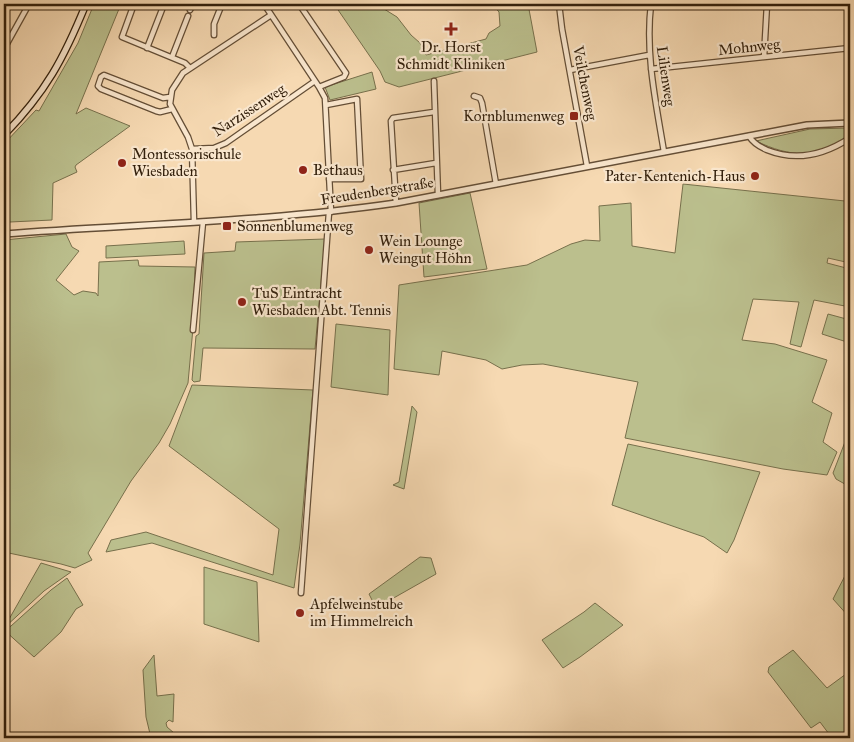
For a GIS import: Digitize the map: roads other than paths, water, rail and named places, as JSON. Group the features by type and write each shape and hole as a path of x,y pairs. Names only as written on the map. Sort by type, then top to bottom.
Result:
{"main road":[{"path":"4,135 54,74 86,4"}],"street":[{"path":"4,48 29,4"},
{"path":"134,4 122,37 186,63 190,68"},
{"path":"190,10 192,4"},
{"path":"214,35 214,24 222,4"},
{"path":"299,4 346,73 344,77 319,87"},
{"name":"Veilchenweg","path":"559,4 587,166"},
{"name":"Lilienweg","path":"651,4 648,38 649,55 664,152"},
{"path":"764,57 767,4"},
{"path":"267,5 319,87 326,105 330,212 301,593"},
{"path":"148,48 163,7"},
{"path":"194,222 192,149 188,136 172,109 170,97 175,83 190,68 271,14"},
{"path":"172,57 188,16"},
{"name":"Mohnweg","path":"651,70 850,48"},
{"path":"570,70 649,55"},
{"path":"170,97 163,98 104,75 101,77 98,86 101,89 156,111 172,109"},
{"name":"Narzissenweg","path":"192,149 214,148 226,143 315,81"},
{"path":"434,81 438,195"},
{"path":"474,96 480,98 482,103 496,184"},
{"path":"326,105 357,99 361,179 329,179"},
{"path":"396,203 392,120 434,112"},
{"name":"Freudenbergstraße","path":"4,234 330,212 396,203 807,124 850,123"},
{"path":"749,136 752,141 764,148 792,157 816,154 837,146 850,138"},
{"path":"393,170 436,164"},
{"path":"193,330 202,222"}],"place":[{"name":"Dr. Horst Schmidt Kliniken","path":"451,29"},
{"name":"Kornblumenweg","path":"574,116"},
{"name":"Montessorischule Wiesbaden","path":"122,163"},
{"name":"Bethaus","path":"303,170"},
{"name":"Pater-Kentenich-Haus","path":"755,176"},
{"name":"Sonnenblumenweg","path":"227,226"},
{"name":"Wein Lounge Weingut Höhn","path":"369,250"},
{"name":"TuS Eintracht Wiesbaden Abt. Tennis","path":"242,302"},
{"name":"Apfelweinstube im Himmelreich","path":"300,613"}]}
